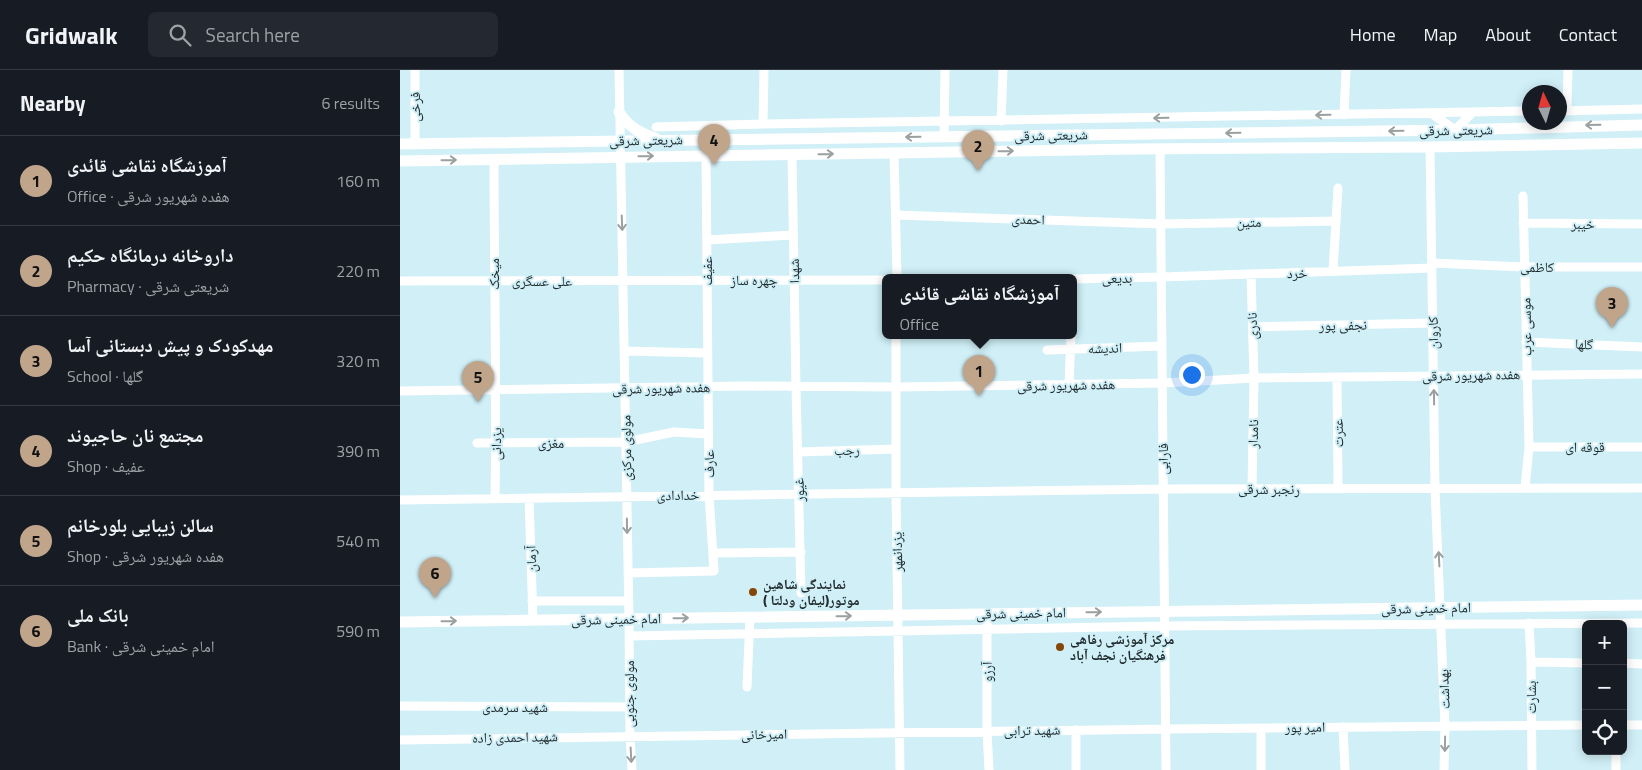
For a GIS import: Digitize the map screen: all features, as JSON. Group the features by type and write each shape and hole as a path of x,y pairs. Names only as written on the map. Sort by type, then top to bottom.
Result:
{"main road":[{"path":"619,112 629,125 638,131 661,140"},
{"path":"1623,143 1632,136 1630,128 1625,125"},
{"name":"شریعتی شرقی","path":"400,144 1642,126"},
{"path":"1642,126 1638,133 1642,141"},
{"path":"678,140 675,145 679,156"},
{"name":"شریعتی شرقی","path":"400,161 706,155 1430,147 1642,141"},
{"path":"545,158 550,150 546,142"},
{"name":"امام خمینی شرقی","path":"400,622 1642,605"}],"street":[{"name":"فرخی","path":"415,70 415,144"},
{"name":"مولوی مرکزی","path":"619,70 629,618"},
{"path":"763,124 764,70"},
{"path":"944,137 945,70"},
{"path":"1001,121 1004,70"},
{"path":"1344,115 1346,70"},
{"path":"1566,85 1568,70"},
{"path":"1567,111 1642,109"},
{"name":"شریعتی شرقی","path":"656,128 763,124 1522,111"},
{"path":"1431,113 1455,130 1473,112"},
{"path":"721,140 722,126"},
{"name":"کاروان","path":"1430,147 1435,489 1441,608"},
{"name":"فارابی","path":"1160,149 1166,770"},
{"path":"894,153 897,274"},
{"name":"شهدا","path":"792,154 796,388"},
{"name":"عفیف","path":"706,155 707,387"},
{"name":"میخک","path":"494,159 493,281 496,390"},
{"path":"1333,271 1338,188"},
{"name":"موسی عرب","path":"1523,196 1528,447 1525,488"},
{"name":"احمدی","path":"896,215 1161,224"},
{"name":"متین","path":"1161,224 1336,221"},
{"name":"خیبر","path":"1524,223 1642,224"},
{"path":"707,240 793,235"},
{"name":"کاظمی","path":"1432,266 1642,267"},
{"name":"خرد","path":"1162,278 1432,266"},
{"name":"نادری","path":"1250,274 1254,378"},
{"name":"بدیعی","path":"1077,279 1162,278"},
{"name":"چهره ساز","path":"623,280 882,280"},
{"name":"علی عسگری","path":"400,281 623,280"},
{"name":"نجفی پور","path":"1252,327 1433,323"},
{"name":"یزدانمهر","path":"896,339 900,770"},
{"path":"1069,385 1071,339"},
{"name":"گلها","path":"1526,342 1642,347"},
{"name":"اندیشه","path":"1047,350 1162,346"},
{"path":"624,351 707,353"},
{"name":"هفده شهریور شرقی","path":"400,391 1069,385 1163,383 1254,378 1642,374"},
{"name":"عترت","path":"1337,377 1338,489"},
{"name":"نامدار","path":"1252,489 1254,378"},
{"name":"عارف","path":"628,573 714,571 709,495 707,387"},
{"name":"غیور","path":"796,388 801,593"},
{"name":"یزدانی","path":"495,498 496,390"},
{"name":"مغزی","path":"477,443 626,442 674,432 708,434"},
{"name":"قوقه ای","path":"1528,447 1642,447"},
{"name":"رجب","path":"798,452 896,449"},
{"name":"رنجبر شرقی","path":"896,492 1163,489 1642,488"},
{"name":"خدادادی","path":"400,500 896,492"},
{"name":"آرمان","path":"529,498 533,620"},
{"path":"713,553 801,552"},
{"path":"532,601 629,601"},
{"name":"بهداشت","path":"1441,608 1445,726 1444,770"},
{"name":"آرزو","path":"987,614 989,770"},
{"path":"747,687 750,617"},
{"name":"مولوی جنوبی","path":"629,618 632,770"},
{"name":"بشارت","path":"1529,623 1532,770"},
{"path":"629,636 987,628 1642,623"},
{"path":"1531,662 1582,663"},
{"path":"1627,663 1642,664"},
{"name":"شهید سرمدی","path":"400,706 630,707"},
{"name":"امیر پور","path":"1166,729 1582,725"},
{"path":"1627,725 1642,725"},
{"path":"1342,727 1345,770"},
{"path":"1261,728 1261,770"},
{"name":"شهید ترابی","path":"899,732 1166,729"},
{"path":"1076,730 1076,770"},
{"name":"امیرخانی","path":"630,735 899,732"},
{"name":"شهید احمدی زاده","path":"400,740 630,735"},
{"path":"1616,755 1616,770"}],"place":[{"name":"مجتمع نان حاجیوند","path":"714,165"},
{"name":"داروخانه درمانگاه حکیم","path":"978,171"},
{"name":"مهدکودک و پیش دبستانی آسا","path":"1612,328"},
{"name":"آموزشگاه نقاشی قائدی","path":"979,396"},
{"name":"سالن زیبایی بلورخانم","path":"478,402"},
{"name":"نمایندگی شاهین موتور(لیفان ودلتا )","path":"753,592"},
{"name":"بانک ملی","path":"435,598"},
{"name":"مرکز آموزشی رفاهی فرهنگیان نجف آباد","path":"1060,647"}]}
